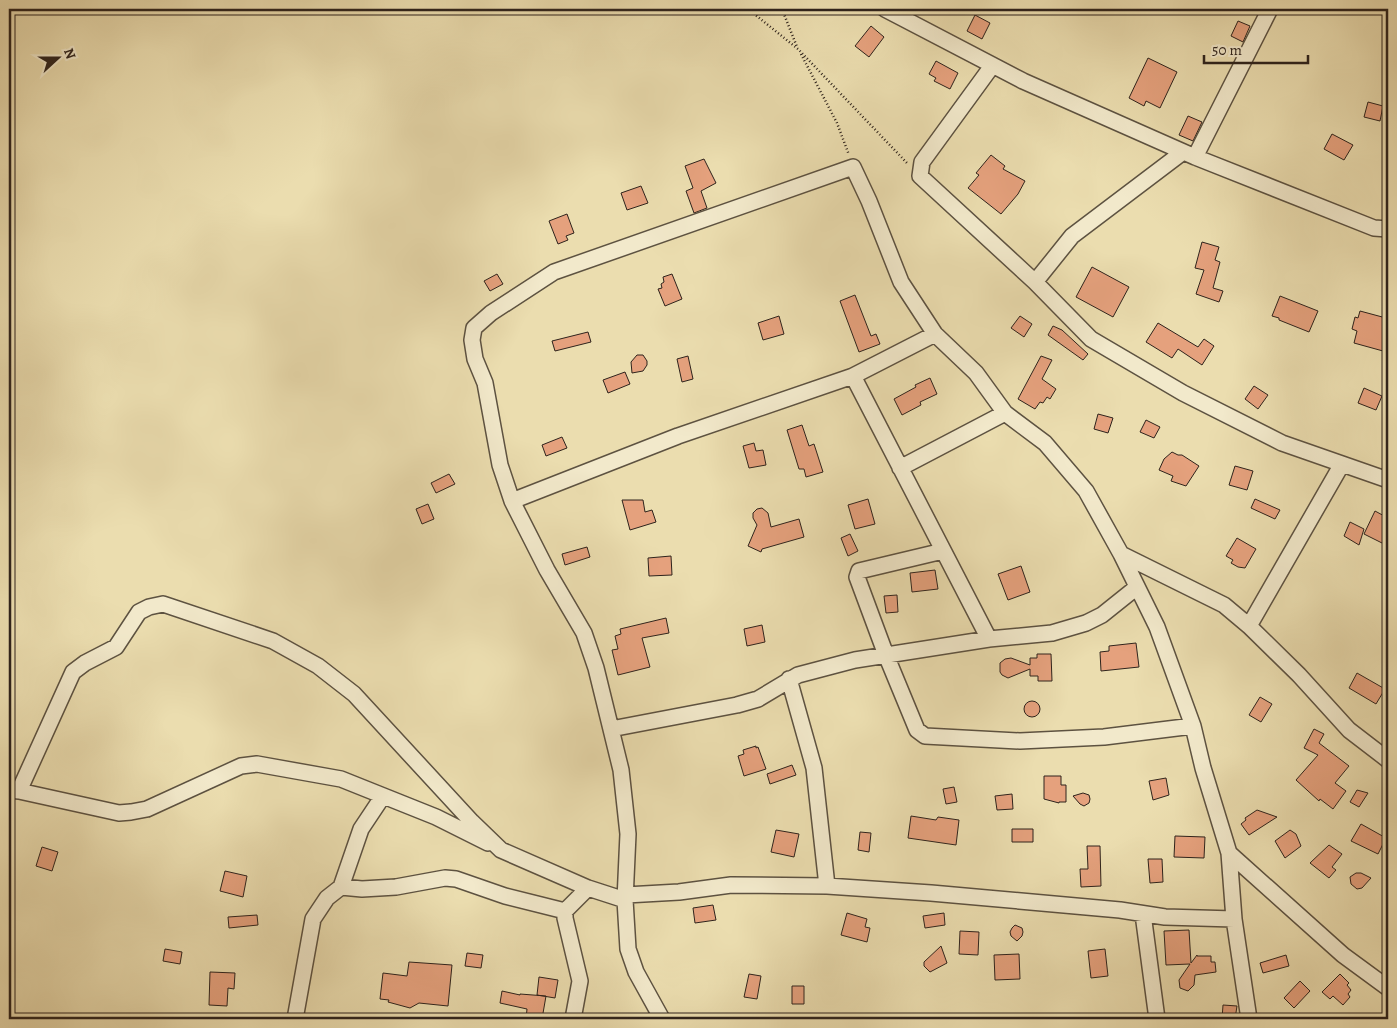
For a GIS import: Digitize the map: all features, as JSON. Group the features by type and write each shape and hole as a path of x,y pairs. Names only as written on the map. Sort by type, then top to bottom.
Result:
{"street":[{"path":"885,9 992,66 1189,154 1374,228 1388,228"},
{"path":"1035,282 1072,236 1189,154 1270,9"},
{"path":"992,66 922,162 920,176 1035,282 1091,339 1183,393 1282,443 1388,480"},
{"path":"662,1019 636,972 628,949 626,898 628,834 621,770 596,668 584,633 547,570 512,500 500,465 485,383 476,359 472,340 474,328 491,313 554,272 853,168 869,201 902,282 935,334 976,373 1005,413 1045,443 1086,491 1121,554 1157,626 1193,726 1203,768 1229,854 1234,918 1248,1019"},
{"path":"512,500 678,436 853,376 935,334"},
{"path":"853,376 989,639"},
{"path":"900,468 1005,413"},
{"path":"1249,626 1342,464"},
{"path":"943,551 857,573 886,655 917,730 925,736 1020,741 1104,737 1193,726"},
{"path":"1121,554 1224,605 1299,674 1348,730 1388,760"},
{"path":"611,729 737,705 758,699 798,675 855,660 989,639 1052,633 1086,623 1102,615 1137,587"},
{"path":"501,850 472,822 354,694 318,666 273,641 163,604 149,607 139,612 116,647 85,663 73,672 14,791 119,813 131,812 148,809 241,766 257,764 340,779 436,817 501,850 588,888 626,898 731,885 827,886 931,893 1120,910 1165,918 1234,918"},
{"path":"789,679 814,768 827,886"},
{"path":"295,1019 313,919 327,898 341,887 361,829 383,796"},
{"path":"1229,854 1343,955 1388,988"},
{"path":"341,887 362,889 396,887 444,878 565,911"},
{"path":"573,1019 580,982 565,911 588,888"},
{"path":"1142,914 1158,1019"}],"path":[{"path":"748,9 798,49 920,176"},
{"path":"782,9 798,49 837,123 853,168"}],"building":[{"path":"975,15 990,23 982,39 967,31"},
{"path":"1238,21 1250,26 1243,42 1231,36"},
{"path":"871,26 884,37 869,57 855,46"},
{"path":"1148,58 1177,72 1160,108 1146,101 1144,106 1129,98"},
{"path":"936,61 958,73 950,89 934,81 936,78 929,74"},
{"path":"1368,102 1383,106 1380,121 1364,117"},
{"path":"1188,116 1202,122 1193,141 1179,135"},
{"path":"1332,134 1353,145 1344,160 1324,149"},
{"path":"991,155 1005,166 1003,169 1025,181 1018,194 1001,214 968,188 979,175 976,173"},
{"path":"704,159 716,183 701,191 707,208 694,213 686,191 693,188 685,166"},
{"path":"641,186 648,203 627,210 621,193"},
{"path":"567,214 574,233 566,236 568,240 558,244 549,221"},
{"path":"1202,242 1219,247 1215,260 1220,262 1213,288 1223,291 1219,302 1196,294 1204,270 1195,268"},
{"path":"1092,267 1129,287 1113,317 1076,297"},
{"path":"497,274 503,284 490,291 484,281"},
{"path":"672,274 682,299 665,306 658,289 662,288 663,277"},
{"path":"855,295 871,336 876,334 880,344 859,352 840,301"},
{"path":"1280,296 1318,311 1309,332 1272,316"},
{"path":"1360,311 1386,318 1383,329 1388,331 1383,351 1354,343 1357,331 1352,329 1355,317 1358,318"},
{"path":"779,316 784,334 763,340 758,323"},
{"path":"1020,316 1032,324 1024,337 1011,328"},
{"path":"1158,323 1198,347 1204,339 1214,346 1202,365 1178,349 1172,358 1146,342"},
{"path":"1053,326 1062,330 1088,354 1083,360 1048,335"},
{"path":"588,332 591,342 555,351 552,341"},
{"path":"637,355 643,355 647,365 643,371 632,373 631,362"},
{"path":"688,356 693,379 682,382 677,359"},
{"path":"1041,356 1052,360 1042,379 1056,389 1050,399 1047,397 1035,409 1018,399"},
{"path":"625,372 630,384 608,393 603,380"},
{"path":"930,378 937,394 920,402 921,405 902,415 894,399 916,387 915,385"},
{"path":"1254,386 1268,395 1258,409 1245,399"},
{"path":"1364,388 1382,396 1376,410 1358,403"},
{"path":"1098,414 1113,418 1108,433 1094,429"},
{"path":"1146,420 1160,427 1154,438 1140,432"},
{"path":"802,425 809,446 814,444 823,472 806,477 804,469 799,469 787,430"},
{"path":"562,437 567,448 546,456 542,445"},
{"path":"754,443 756,451 763,450 766,465 749,468 743,446"},
{"path":"1172,452 1182,455 1199,466 1186,486 1171,481 1173,476 1159,470 1164,459"},
{"path":"1235,466 1253,471 1247,490 1229,485"},
{"path":"449,474 455,484 436,493 431,483"},
{"path":"868,499 875,524 855,529 848,505"},
{"path":"1255,499 1280,510 1275,519 1251,508"},
{"path":"622,500 643,500 645,512 652,510 656,522 630,530"},
{"path":"428,504 434,519 422,524 416,509"},
{"path":"762,508 768,513 771,527 799,519 804,537 762,549 761,552 748,546 757,525 753,518 753,513 757,509"},
{"path":"1375,511 1388,518 1388,546 1364,534"},
{"path":"1350,522 1364,529 1359,545 1344,536"},
{"path":"850,534 858,551 848,556 841,538"},
{"path":"1237,538 1256,549 1245,568 1231,563 1233,560 1226,556"},
{"path":"587,547 590,557 565,565 562,554"},
{"path":"671,556 672,575 649,576 648,558"},
{"path":"1021,566 1030,592 1008,600 998,574"},
{"path":"935,570 938,589 912,592 910,573"},
{"path":"897,595 898,612 886,613 884,596"},
{"path":"666,618 669,633 642,638 650,667 618,675 612,650 618,649 615,636 621,634 620,629"},
{"path":"762,625 765,642 747,646 744,629"},
{"path":"1136,643 1139,667 1101,671 1100,652 1109,651 1109,646"},
{"path":"1037,654 1051,654 1052,681 1038,681 1038,676 1030,676 1030,669 1008,678 1000,672 1000,663 1005,659 1011,658 1030,665 1030,658 1037,658"},
{"path":"1357,673 1385,689 1376,704 1349,688"},
{"path":"1260,697 1272,704 1261,722 1249,715"},
{"path":"1032,701 1040,709 1032,717 1024,709"},
{"path":"1314,729 1324,734 1319,743 1349,766 1335,783 1346,791 1333,809 1320,799 1319,801 1296,780 1318,755 1304,748"},
{"path":"756,746 766,769 744,776 738,756 744,754 743,750"},
{"path":"792,765 796,775 770,784 767,774"},
{"path":"1044,776 1061,776 1061,785 1066,785 1066,802 1059,803 1044,799"},
{"path":"1166,778 1169,795 1153,800 1149,781"},
{"path":"954,787 957,802 946,804 943,789"},
{"path":"1357,790 1368,793 1359,807 1350,802"},
{"path":"1083,793 1089,795 1090,799 1089,803 1084,806 1073,796"},
{"path":"1012,794 1013,809 997,810 995,796"},
{"path":"1257,810 1277,817 1249,835 1241,824 1246,820 1245,818"},
{"path":"911,816 936,820 938,817 959,820 956,845 908,838"},
{"path":"1361,824 1386,838 1378,854 1351,841"},
{"path":"1012,829 1033,829 1033,842 1012,842"},
{"path":"776,830 799,834 794,857 771,852"},
{"path":"1290,830 1296,834 1301,846 1285,858 1275,841"},
{"path":"860,832 871,833 869,852 858,850"},
{"path":"1175,836 1205,837 1204,858 1174,857"},
{"path":"1329,845 1342,854 1332,867 1336,870 1329,878 1310,863"},
{"path":"1087,846 1100,846 1101,886 1081,887 1080,869 1088,869"},
{"path":"42,847 58,852 52,871 36,866"},
{"path":"1148,859 1162,859 1163,882 1150,883"},
{"path":"225,871 247,876 243,897 220,891"},
{"path":"1356,873 1361,873 1371,878 1362,888 1357,889 1351,884 1350,877"},
{"path":"713,905 716,920 695,923 693,908"},
{"path":"847,913 867,919 865,927 870,928 867,942 841,935"},
{"path":"944,913 945,925 925,928 923,916"},
{"path":"257,915 258,925 229,928 228,917"},
{"path":"1015,925 1022,928 1023,932 1017,941 1011,936 1010,932"},
{"path":"1189,930 1191,963 1197,955 1211,956 1211,962 1215,962 1216,972 1195,975 1194,985 1188,991 1180,988 1179,980 1190,964 1166,965 1164,931"},
{"path":"960,931 979,932 978,955 959,954"},
{"path":"941,946 947,963 930,972 924,966 924,962"},
{"path":"165,949 182,952 180,964 163,961"},
{"path":"1105,949 1108,976 1091,978 1088,951"},
{"path":"467,953 483,955 481,968 465,966"},
{"path":"1019,954 1020,979 995,980 994,955"},
{"path":"1286,955 1289,966 1263,973 1260,963"},
{"path":"409,962 452,965 448,1006 419,1003 410,1008 388,1002 389,1000 380,999 383,973 407,976"},
{"path":"210,972 235,973 234,989 228,988 227,1006 209,1005"},
{"path":"749,974 761,976 757,999 744,997"},
{"path":"1340,974 1349,983 1347,985 1351,990 1348,994 1350,997 1343,1005 1333,996 1330,999 1322,992"},
{"path":"539,977 558,980 555,998 537,995"},
{"path":"1300,981 1310,991 1294,1008 1284,998"},
{"path":"792,986 804,986 804,1004 792,1004"},
{"path":"502,991 520,995 546,996 542,1019 526,1019 527,1009 500,1003"},
{"path":"1223,1005 1237,1006 1235,1019 1222,1019"}]}
